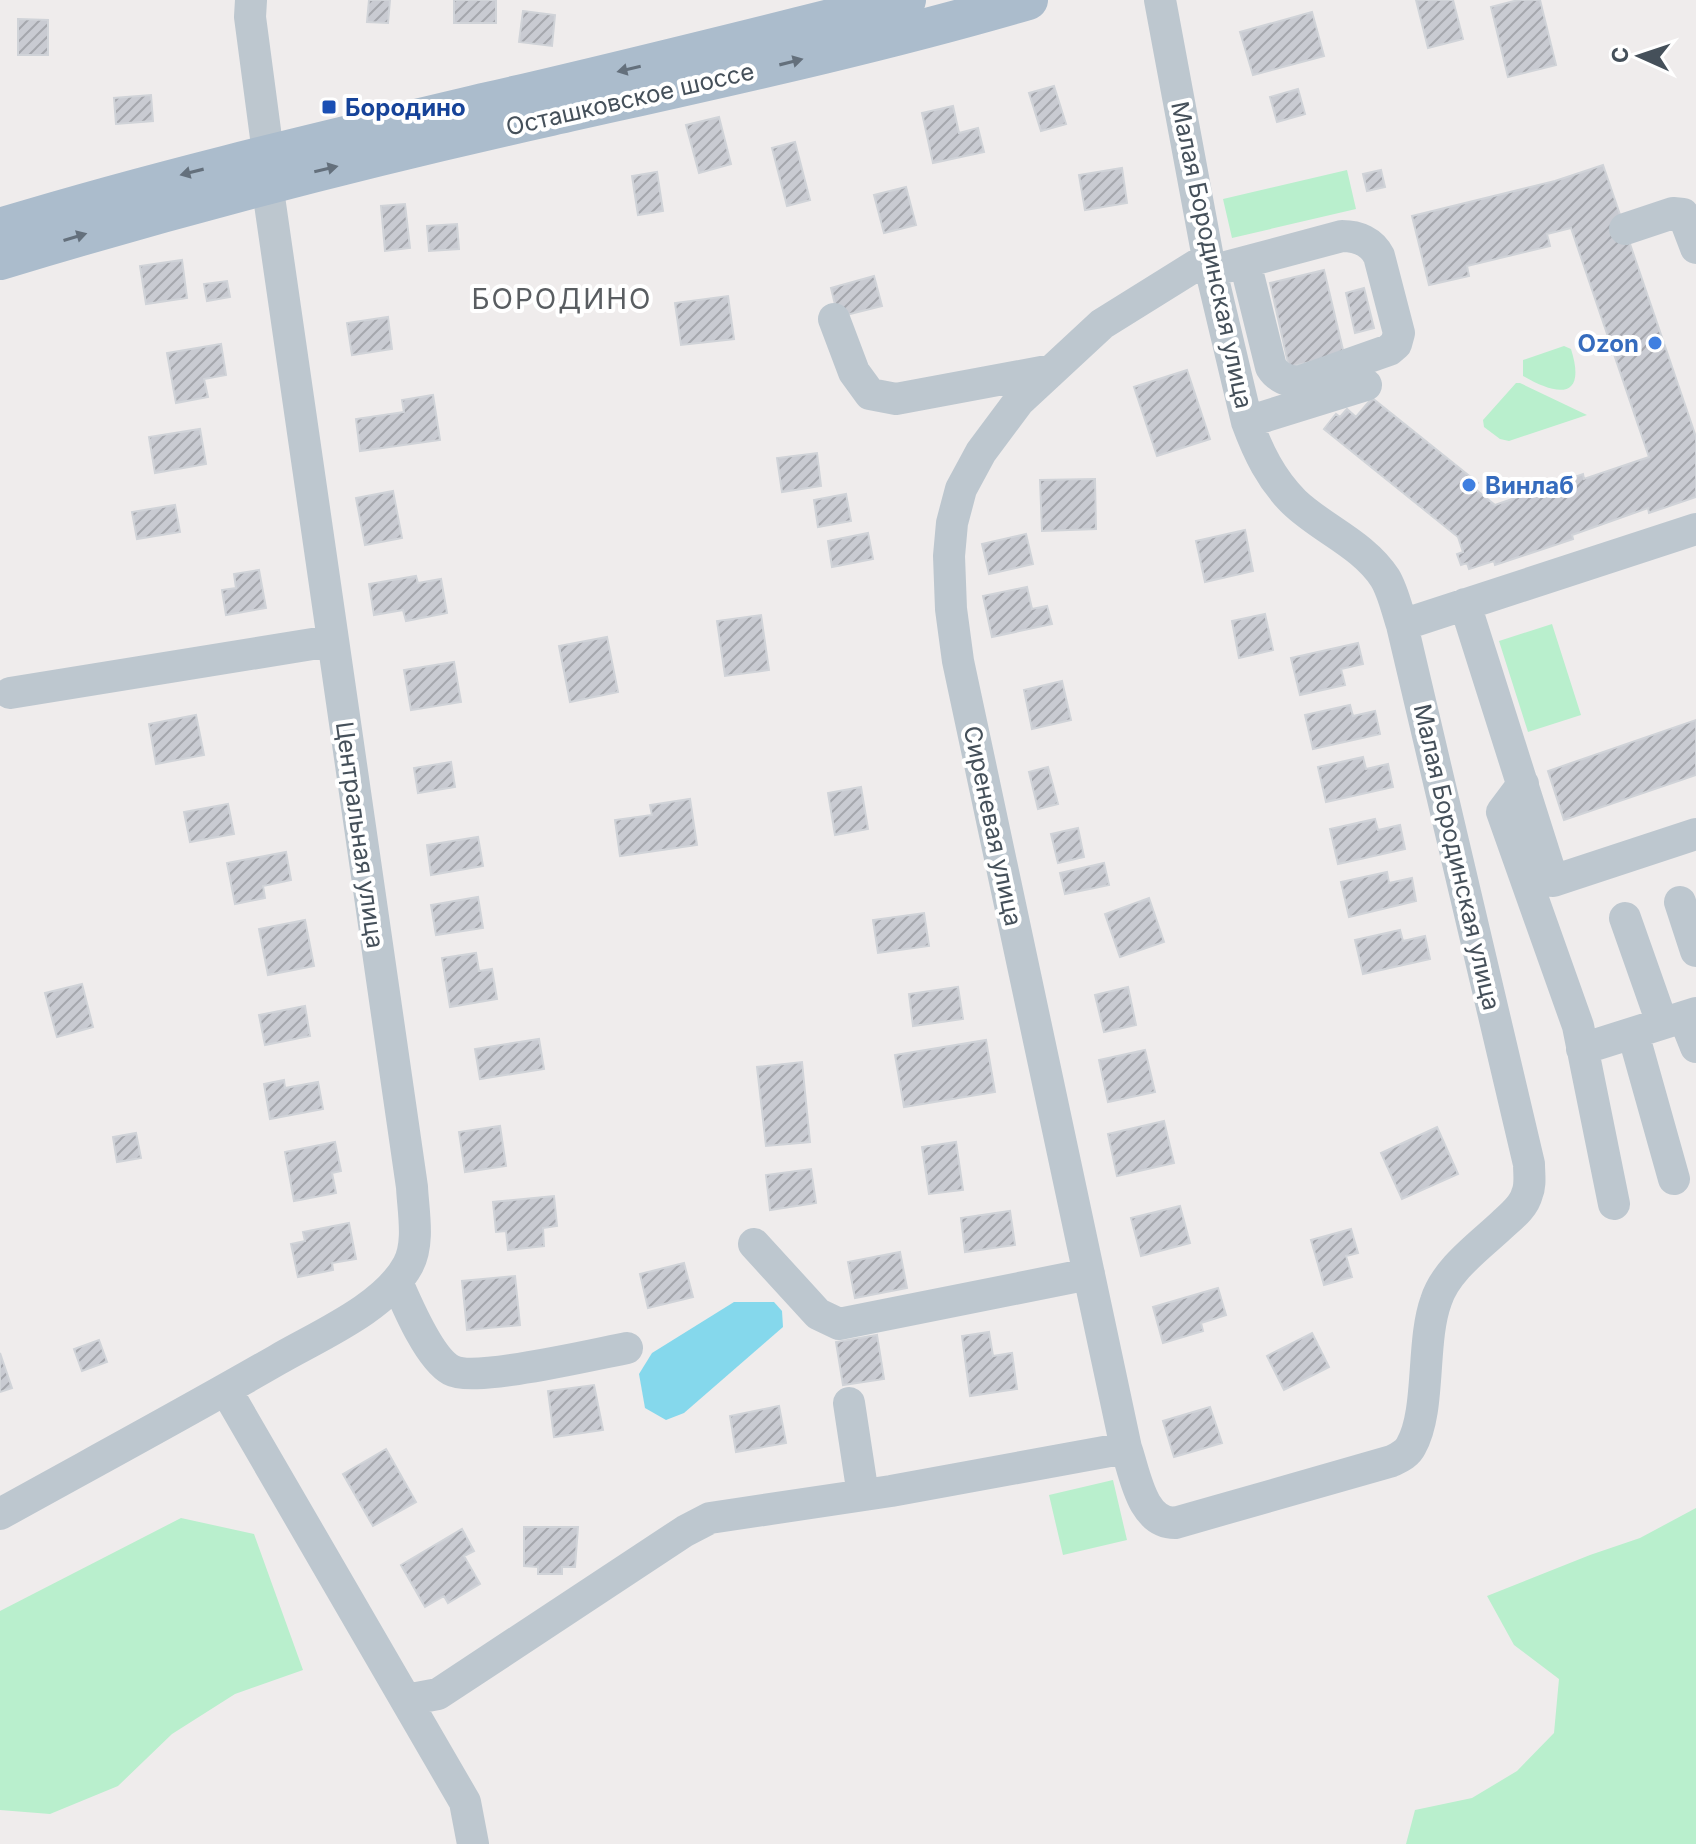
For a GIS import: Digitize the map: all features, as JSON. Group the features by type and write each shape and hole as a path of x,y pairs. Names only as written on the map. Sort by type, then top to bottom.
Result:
{"main road":[{"name":"Осташковское шоссе","path":"0,260 267,168 658,62 906,0"},
{"name":"Осташковское шоссе","path":"0,228 122,191 551,116 713,81 965,19 1028,0"}],"street":[{"name":"Центральная улица","path":"0,1514 226,1390 366,1308 397,1282 411,1262 415,1229 412,1187 331,641 267,168 250,17 251,0"},
{"name":"Малая Бородинская улица","path":"1142,1496 1156,1518 1165,1523 1175,1523 1405,1455 1411,1447 1419,1420 1431,1317 1437,1297 1450,1276 1527,1197 1529,1164 1402,625 1386,579 1369,558 1295,503 1272,477 1247,422 1210,264 1160,0"},
{"path":"1625,229 1673,213 1683,214 1696,248"},
{"path":"1342,236 1358,238 1379,256 1399,333 1396,344 1389,350 1301,381 1280,377 1271,367 1245,262 1342,236"},
{"name":"Сиреневая улица","path":"1142,1496 1126,1448 958,661 951,609 949,556 952,523 961,489 981,452 1019,401 1102,324 1210,264 1245,262"},
{"path":"834,319 854,372 870,394 896,399 1052,370"},
{"path":"1247,422 1366,385"},
{"path":"1402,625 1696,529"},
{"path":"1465,604 1553,881 1696,834"},
{"path":"10,693 331,641"},
{"path":"1523,784 1502,812 1578,1026 1614,1204"},
{"path":"1680,902 1696,951"},
{"path":"1625,918 1669,1022 1674,1179"},
{"path":"1582,1049 1669,1022"},
{"path":"1669,1022 1696,1047"},
{"path":"754,1244 818,1314 839,1324 1089,1274"},
{"path":"397,1282 425,1341 451,1371 479,1375 627,1348"},
{"path":"226,1390 465,1802 473,1844"},
{"path":"849,1403 863,1495"},
{"path":"406,1700 438,1694 685,1531 710,1518 863,1495 1126,1448"}],"green space":[{"path":"1347,170 1356,209 1232,238 1223,199"},
{"path":"1564,346 1571,349 1575,366 1572,385 1557,390 1523,376 1523,360"},
{"path":"1516,383 1587,415 1509,441 1500,439 1484,427 1483,420"},
{"path":"1552,624 1581,715 1528,732 1499,641"},
{"path":"1113,1480 1127,1540 1063,1555 1049,1495"},
{"path":"1696,1508 1696,1844 1406,1844 1415,1810 1472,1798 1517,1771 1554,1733 1559,1679 1514,1645 1487,1596 1640,1538"},
{"path":"181,1518 254,1534 303,1670 235,1694 172,1734 118,1786 50,1814 0,1810 0,1611"}],"water":[{"path":"734,1302 774,1302 782,1311 783,1327 684,1413 666,1420 645,1408 639,1374 652,1353"}],"building":[{"path":"369,0 390,0 388,23 367,22"},
{"path":"454,0 496,0 496,23 454,23"},
{"path":"1416,0 1453,0 1463,39 1428,48"},
{"path":"1518,0 1540,0 1556,65 1508,77 1491,7"},
{"path":"523,11 555,15 552,46 519,42"},
{"path":"1312,12 1324,56 1253,75 1240,32"},
{"path":"18,19 48,20 48,55 18,55"},
{"path":"1054,86 1066,124 1041,131 1029,93"},
{"path":"1298,89 1305,114 1277,122 1270,97"},
{"path":"151,95 153,121 116,124 114,98"},
{"path":"953,106 959,133 978,128 984,152 933,163 922,113"},
{"path":"719,117 731,164 699,173 686,125"},
{"path":"795,142 810,200 787,206 772,148"},
{"path":"1603,165 1696,437 1696,497 1649,513 1648,508 1572,535 1573,539 1495,565 1494,561 1469,569 1467,563 1461,565 1457,554 1463,552 1458,537 1324,429 1336,414 1340,417 1347,409 1356,417 1372,398 1478,483 1474,488 1495,505 1583,474 1584,479 1649,457 1571,228 1547,234 1550,246 1467,266 1469,276 1429,285 1412,216 1555,181"},
{"path":"1122,168 1127,203 1085,210 1079,175"},
{"path":"1381,170 1385,187 1367,191 1363,174"},
{"path":"657,172 663,211 638,215 632,176"},
{"path":"906,187 916,225 884,233 874,195"},
{"path":"405,204 410,248 385,251 381,206"},
{"path":"457,224 459,249 429,251 427,226"},
{"path":"182,260 187,298 146,304 140,266"},
{"path":"1324,270 1344,354 1289,367 1270,283"},
{"path":"874,276 882,306 838,317 831,288"},
{"path":"227,281 230,297 207,301 204,284"},
{"path":"1364,288 1374,328 1355,333 1346,293"},
{"path":"728,296 734,339 681,345 675,303"},
{"path":"388,317 392,349 352,355 347,323"},
{"path":"221,344 226,375 204,379 208,397 176,403 167,353"},
{"path":"1187,370 1210,439 1157,456 1134,387"},
{"path":"433,395 440,440 360,451 356,419 404,412 402,400"},
{"path":"200,429 206,464 155,473 149,437"},
{"path":"817,453 821,486 782,492 777,458"},
{"path":"1095,479 1096,529 1042,531 1040,480"},
{"path":"393,491 402,538 365,545 356,498"},
{"path":"846,494 851,521 818,527 814,500"},
{"path":"175,505 180,532 137,539 132,512"},
{"path":"1245,530 1253,571 1205,582 1196,541"},
{"path":"868,533 873,559 832,567 828,541"},
{"path":"1026,534 1033,564 989,574 982,544"},
{"path":"259,570 266,608 226,615 222,590 236,588 234,574"},
{"path":"416,576 418,583 441,579 447,613 406,621 403,610 374,615 369,584"},
{"path":"1027,587 1032,609 1047,606 1052,624 992,637 983,596"},
{"path":"1265,614 1273,650 1239,658 1232,621"},
{"path":"761,615 769,670 725,676 717,621"},
{"path":"607,637 618,692 570,702 559,646"},
{"path":"1358,643 1363,664 1341,669 1345,685 1300,695 1291,658"},
{"path":"454,662 461,702 411,710 404,670"},
{"path":"1062,681 1071,720 1032,729 1024,690"},
{"path":"1350,705 1353,716 1375,711 1380,734 1313,749 1305,715"},
{"path":"196,715 204,755 156,764 149,724"},
{"path":"1696,720 1696,775 1564,820 1548,771"},
{"path":"1363,757 1366,769 1388,764 1393,787 1326,802 1318,767"},
{"path":"451,762 455,787 418,793 414,768"},
{"path":"1048,767 1058,804 1038,809 1029,772"},
{"path":"861,787 868,829 835,835 828,793"},
{"path":"690,799 697,845 620,856 615,820 652,815 650,805"},
{"path":"228,804 234,834 190,842 184,812"},
{"path":"1375,819 1378,830 1400,825 1405,849 1338,864 1330,829"},
{"path":"1078,828 1084,857 1058,863 1051,834"},
{"path":"478,837 483,866 431,875 427,845"},
{"path":"286,852 291,880 263,886 265,898 235,904 227,863"},
{"path":"1104,863 1109,885 1065,894 1060,873"},
{"path":"1387,872 1389,883 1412,878 1416,901 1349,917 1341,882"},
{"path":"478,897 483,928 436,935 431,905"},
{"path":"1149,898 1164,942 1120,957 1105,914"},
{"path":"924,913 929,946 878,953 873,920"},
{"path":"305,920 314,966 268,975 259,929"},
{"path":"1400,930 1403,941 1425,936 1430,959 1363,974 1355,940"},
{"path":"476,953 479,971 492,969 497,999 450,1007 442,958"},
{"path":"82,984 93,1027 57,1037 45,993"},
{"path":"958,987 963,1019 913,1026 909,994"},
{"path":"1128,987 1136,1025 1104,1032 1095,995"},
{"path":"305,1006 310,1036 265,1045 259,1015"},
{"path":"539,1039 544,1069 480,1079 475,1049"},
{"path":"986,1040 995,1092 904,1107 895,1055"},
{"path":"1145,1050 1155,1092 1108,1102 1099,1060"},
{"path":"802,1062 810,1142 766,1146 757,1067"},
{"path":"284,1080 285,1088 318,1082 323,1109 270,1119 264,1084"},
{"path":"1164,1121 1174,1163 1117,1176 1108,1134"},
{"path":"500,1126 506,1166 465,1172 459,1132"},
{"path":"1437,1127 1458,1174 1402,1199 1381,1153"},
{"path":"136,1133 141,1158 117,1162 113,1137"},
{"path":"335,1142 341,1171 332,1173 336,1193 294,1201 285,1152"},
{"path":"956,1142 963,1190 929,1194 922,1147"},
{"path":"811,1169 816,1203 770,1210 766,1175"},
{"path":"554,1196 557,1226 543,1228 544,1246 508,1250 506,1231 496,1232 493,1202"},
{"path":"1180,1206 1190,1243 1141,1256 1131,1218"},
{"path":"1010,1211 1015,1245 965,1252 961,1218"},
{"path":"349,1223 356,1259 332,1263 333,1270 298,1277 291,1244 305,1241 303,1232"},
{"path":"1351,1229 1358,1253 1346,1256 1352,1277 1324,1285 1311,1240"},
{"path":"900,1252 907,1288 855,1298 848,1262"},
{"path":"684,1263 693,1297 648,1308 640,1274"},
{"path":"515,1276 520,1325 467,1330 462,1281"},
{"path":"1218,1288 1226,1315 1201,1323 1203,1331 1163,1343 1153,1307"},
{"path":"989,1332 993,1356 1012,1353 1017,1389 970,1396 962,1336"},
{"path":"1312,1333 1329,1367 1284,1390 1267,1356"},
{"path":"877,1335 884,1379 843,1385 836,1342"},
{"path":"99,1340 107,1362 82,1371 74,1349"},
{"path":"0,1353 12,1388 0,1392"},
{"path":"594,1385 603,1430 554,1437 548,1391"},
{"path":"779,1406 786,1443 736,1452 730,1416"},
{"path":"1210,1407 1222,1443 1174,1457 1163,1421"},
{"path":"386,1449 416,1502 373,1526 343,1474"},
{"path":"524,1527 578,1527 575,1567 562,1567 562,1574 538,1574 538,1567 524,1566"},
{"path":"462,1529 474,1551 464,1556 480,1584 448,1603 444,1596 425,1607 401,1565"}],"place":[{"name":"Бородино","path":"329,107"},
{"name":"Ozon","path":"1655,343"},
{"name":"Винлаб","path":"1469,485"}],"district":[{"name":"БОРОДИНО","path":"562,299"}]}
